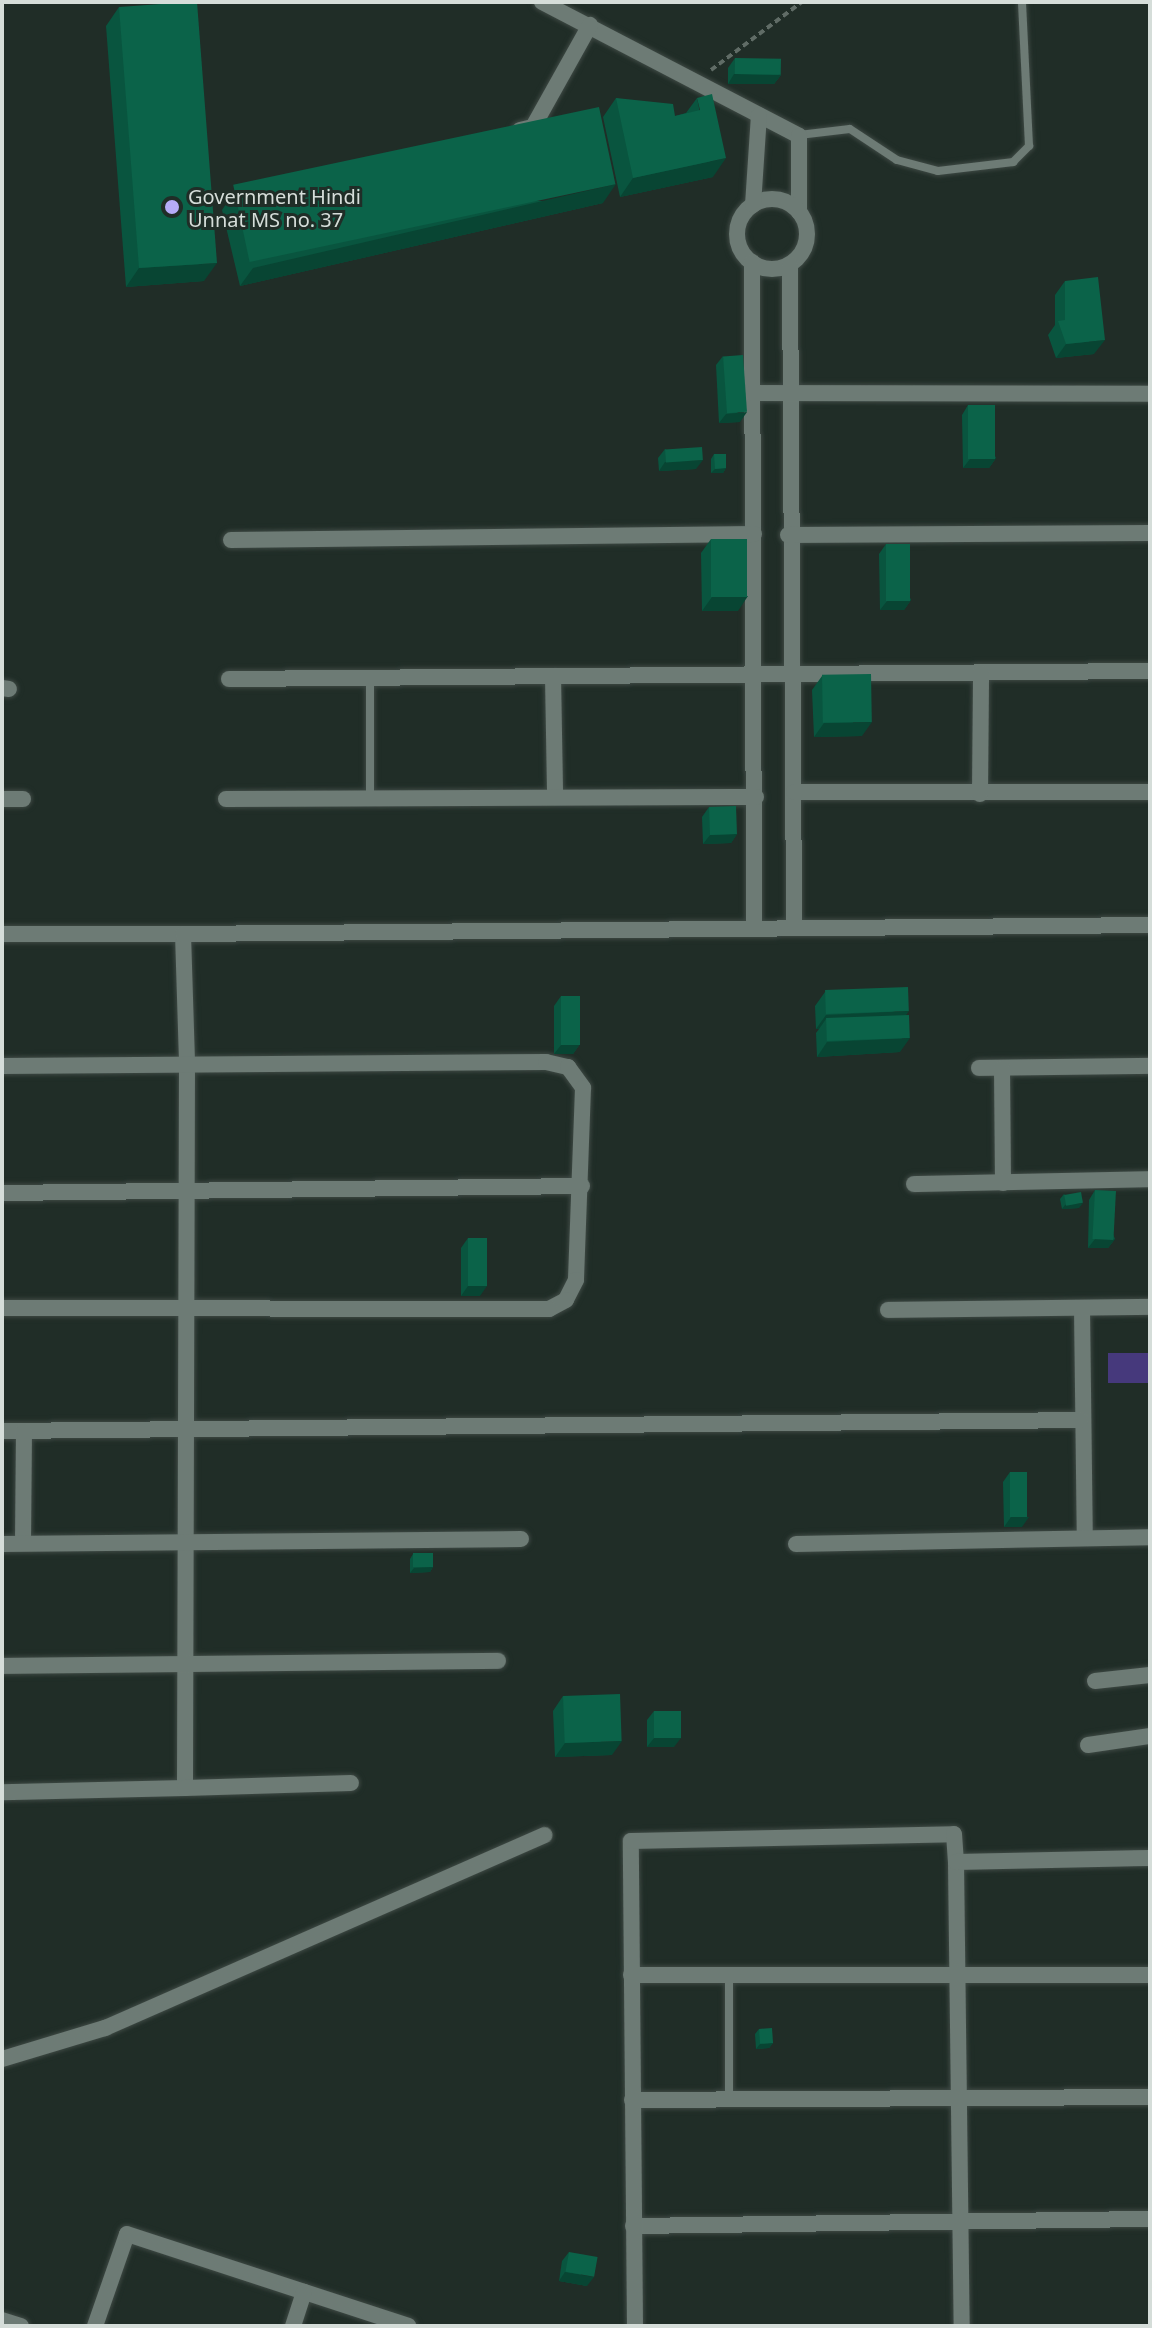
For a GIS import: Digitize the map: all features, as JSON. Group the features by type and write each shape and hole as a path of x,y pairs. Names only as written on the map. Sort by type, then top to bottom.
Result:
{"street":[{"path":"542,2 697,79 799,136 799,212 807,240 790,265 788,397 794,925"},
{"path":"503,134 533,127 590,25"},
{"path":"754,924 752,262 738,228 753,205 759,115"},
{"path":"753,205 782,201 799,212"},
{"path":"752,262 770,269 790,265"},
{"path":"752,393 788,397 1150,394"},
{"path":"788,535 1150,533"},
{"path":"231,540 754,534"},
{"path":"229,679 1150,671"},
{"path":"980,794 981,673"},
{"path":"553,676 555,796"},
{"path":"794,792 1150,792"},
{"path":"226,799 756,797"},
{"path":"2,799 23,799"},
{"path":"2,934 183,934 754,924 1150,925"},
{"path":"183,934 187,1064 185,1788"},
{"path":"2,1066 568,1067 583,1088 582,1186 576,1280 566,1300 549,1309 2,1308"},
{"path":"979,1068 1150,1066"},
{"path":"1002,1068 1003,1183"},
{"path":"914,1184 1150,1179"},
{"path":"2,1193 582,1186"},
{"path":"888,1310 1150,1307"},
{"path":"1082,1308 1081,1420 1085,1538"},
{"path":"2,1431 1081,1420"},
{"path":"23,1543 24,1431"},
{"path":"796,1544 1150,1537"},
{"path":"2,1544 521,1539"},
{"path":"2,1666 186,1668 498,1661"},
{"path":"1095,1681 1150,1675"},
{"path":"1088,1745 1150,1736"},
{"path":"2,1792 351,1783"},
{"path":"635,2326 631,1841 954,1834 962,2326"},
{"path":"2,2059 105,2028 545,1835"},
{"path":"956,1862 1150,1858"},
{"path":"631,1975 1150,1975"},
{"path":"632,2100 1150,2097"},
{"path":"633,2226 1150,2219"},
{"path":"95,2326 127,2234 408,2326"},
{"path":"293,2326 304,2292"},
{"path":"2,2320 21,2326"}],"lane":[{"path":"799,136 850,129 897,160 938,171 1024,156 1029,131 1022,2"},
{"path":"370,678 370,798"},
{"path":"729,1975 729,2099"}],"path":[{"path":"697,79 802,2"}],"shaded area":[{"path":"1108,1353 1150,1353 1150,1383 1108,1383"}],"building":[{"path":"197,2 217,263 139,268 119,7"},
{"path":"735,58 781,59 781,75 735,74"},
{"path":"712,94 726,158 633,178 616,98 673,104 675,116 700,110 697,98"},
{"path":"599,107 615,184 250,262 233,185"},
{"path":"1098,277 1105,340 1066,344 1058,321 1065,320 1065,281"},
{"path":"743,355 747,412 727,413 723,356"},
{"path":"968,405 995,405 995,459 968,459"},
{"path":"702,447 703,460 666,463 665,450"},
{"path":"714,454 726,454 726,468 715,469"},
{"path":"711,539 747,539 747,597 711,597"},
{"path":"886,544 910,544 910,601 886,601"},
{"path":"871,674 872,722 823,723 822,675"},
{"path":"736,806 737,834 710,835 709,807"},
{"path":"908,987 909,1011 826,1014 825,990"},
{"path":"561,996 580,996 580,1045 561,1045"},
{"path":"909,1015 910,1038 827,1041 826,1018"},
{"path":"1095,1190 1116,1191 1113,1240 1092,1239"},
{"path":"1081,1192 1083,1203 1066,1206 1064,1195"},
{"path":"468,1238 487,1238 487,1286 468,1286"},
{"path":"1010,1472 1027,1472 1027,1517 1010,1517"},
{"path":"413,1553 433,1553 433,1567 413,1567"},
{"path":"620,1694 622,1741 565,1743 563,1696"},
{"path":"654,1711 681,1711 681,1738 654,1738"},
{"path":"772,2028 773,2043 760,2044 759,2029"},
{"path":"569,2252 598,2257 594,2277 566,2272"}],"place":[{"name":"Government Hindi Unnat MS no. 37","path":"172,207"}]}
